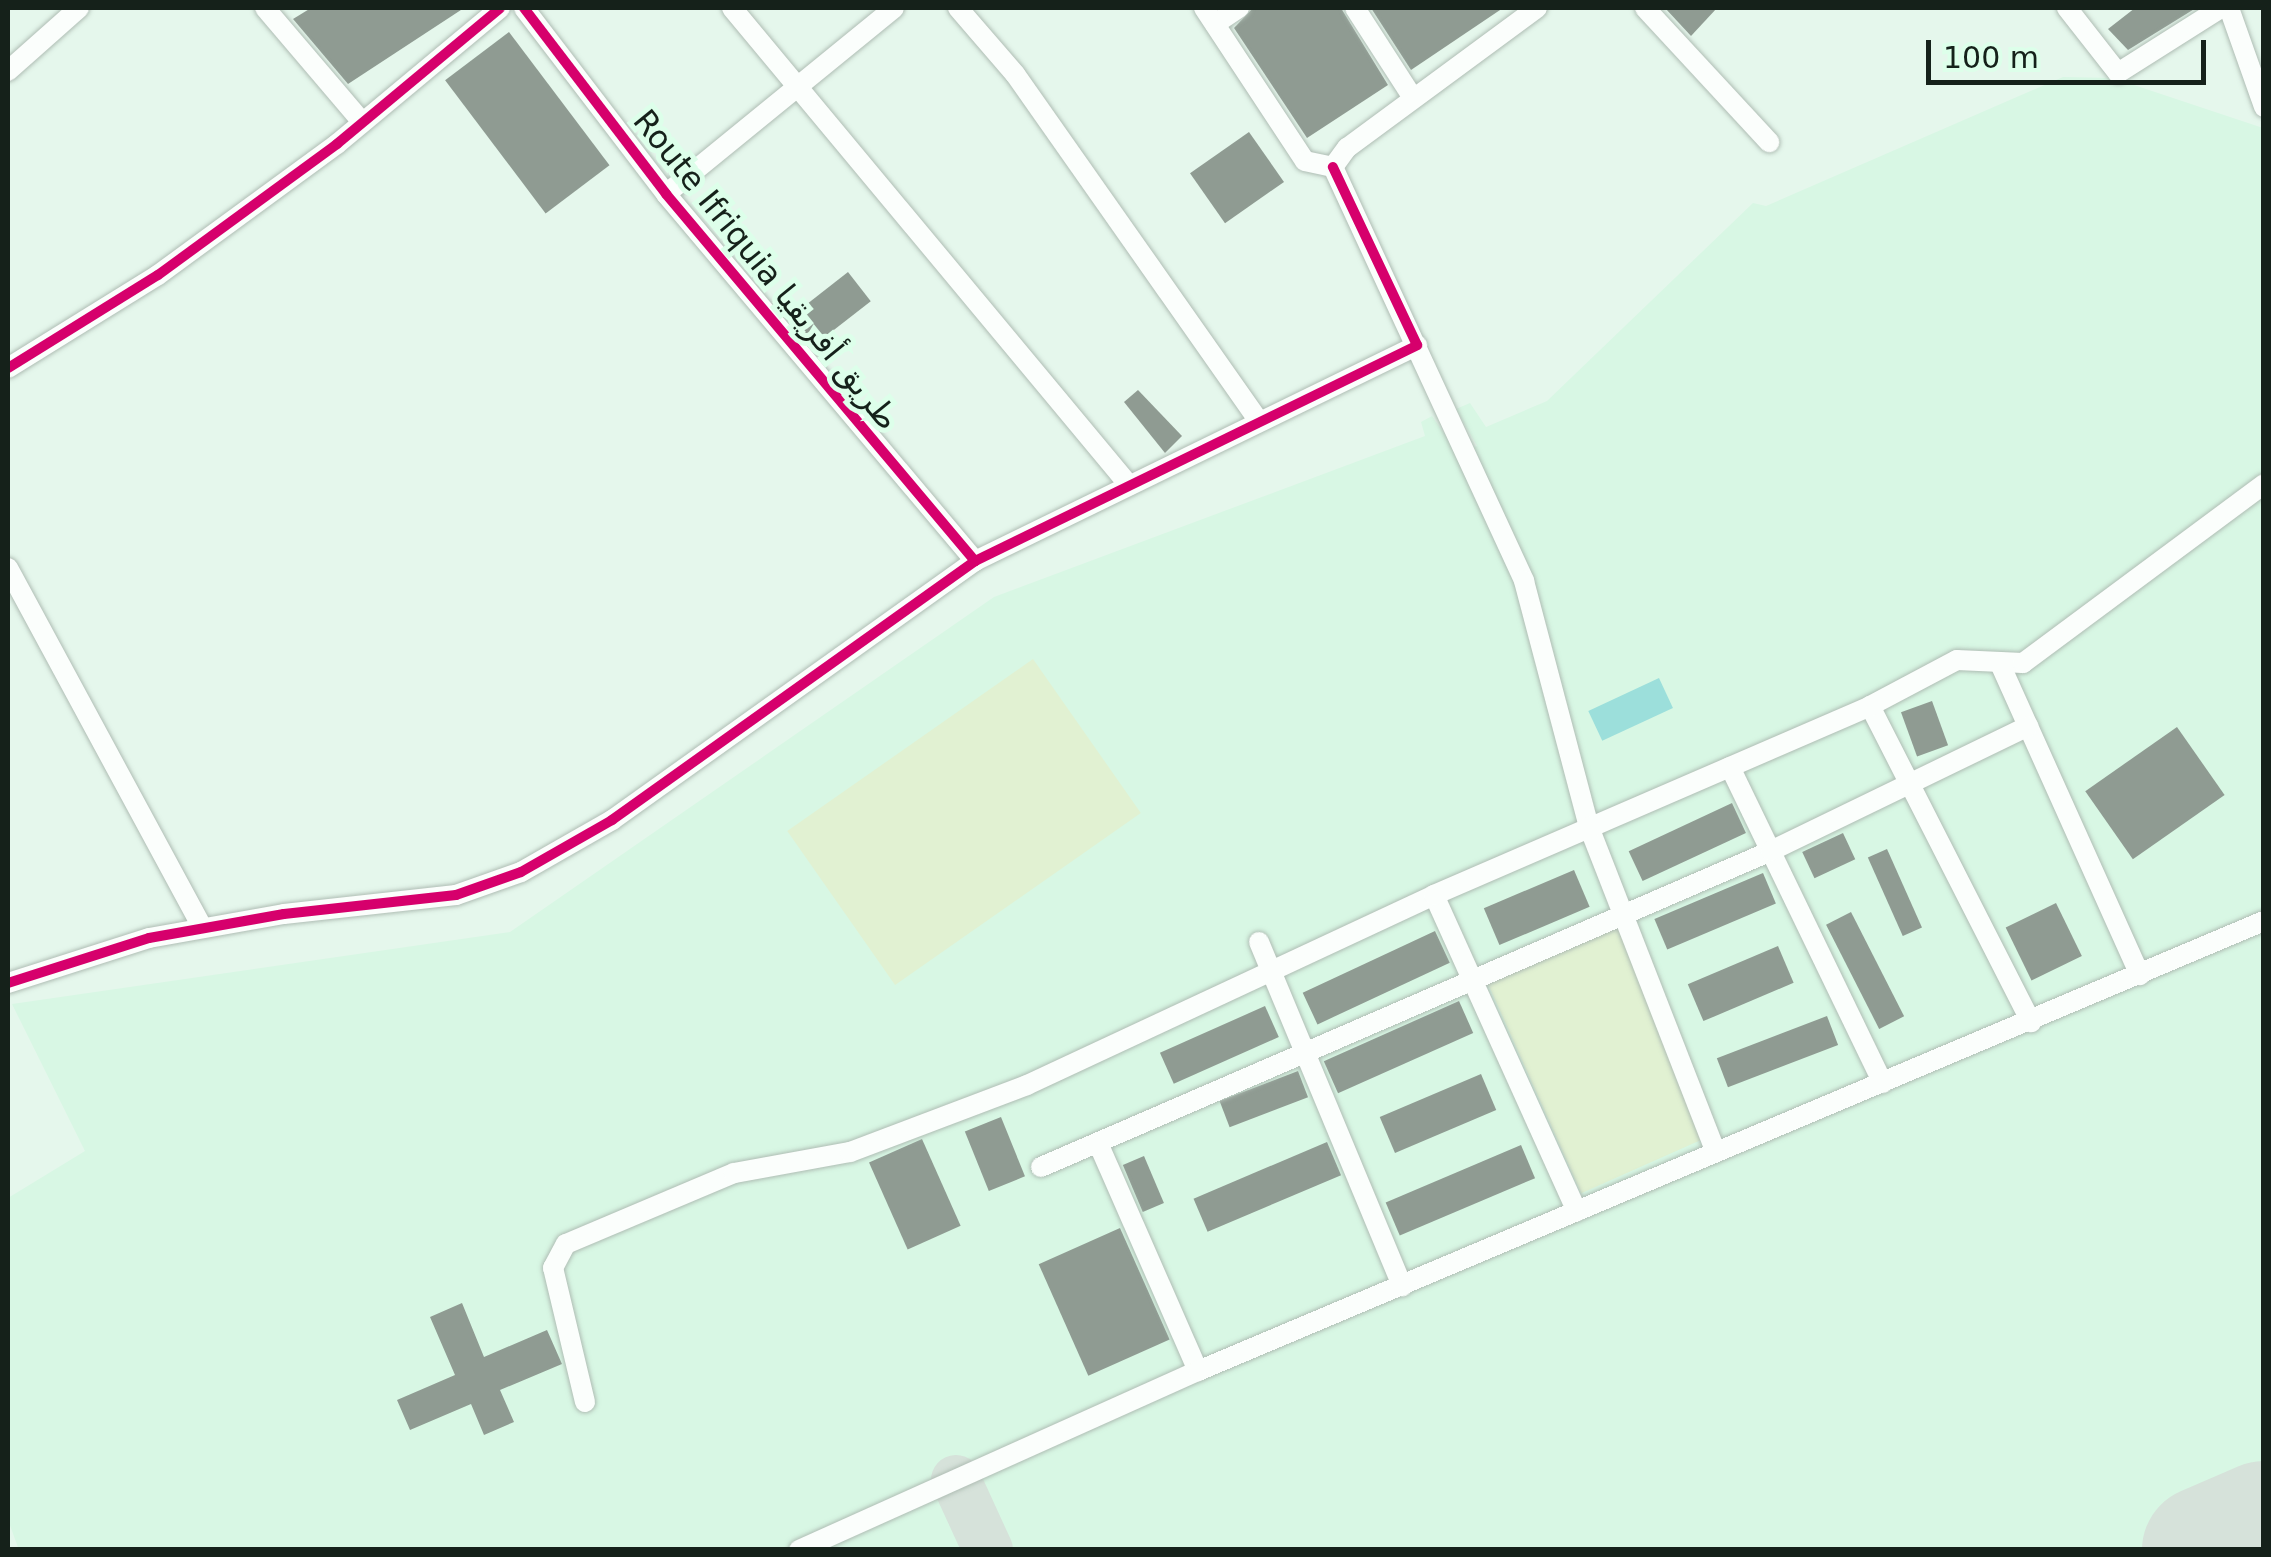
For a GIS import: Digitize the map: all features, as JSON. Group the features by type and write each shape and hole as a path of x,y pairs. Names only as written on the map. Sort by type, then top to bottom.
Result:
{"street":[{"path":"265,8 362,122"},
{"path":"8,368 158,275 362,122 500,8"},
{"name":"Route Ifriquia طريق أفريقيا","path":"524,8 666,194 974,561"},
{"path":"732,8 1129,485"},
{"path":"666,194 894,8"},
{"path":"958,8 1015,74 1259,421"},
{"path":"1239,8 1210,16 1304,162 1333,167"},
{"path":"1355,8 1412,98"},
{"path":"1333,167 1412,98 1537,8"},
{"path":"1645,8 1768,142"},
{"path":"2067,8 2118,72 2220,8"},
{"path":"2229,8 2264,108"},
{"path":"8,71 66,12"},
{"path":"1333,167 1524,581 1588,827 1716,1152"},
{"path":"8,983 202,927 456,896 521,872 612,820 974,561 1418,345"},
{"path":"585,1402 553,1268 562,1247 734,1173 850,1152 1027,1085 1434,896 1870,706 1962,658 2001,666 2029,660 2264,484"},
{"path":"8,568 202,927"},
{"path":"2001,666 2140,975"},
{"path":"1870,706 2032,1022"},
{"path":"1042,1168 1770,850 2028,726"},
{"path":"1730,767 1883,1083"},
{"path":"1434,896 1578,1211"},
{"path":"799,1550 1198,1370 2032,1022 2264,920"},
{"path":"1259,942 1402,1286"},
{"path":"1098,1143 1198,1370"}],"shaded area":[{"path":"2063,77 2113,78 2263,128 2263,1549 19,1550 8,1520 8,1198 85,1151 12,1004 510,932 994,597 1425,436 1421,422 1432,416 1457,452 1477,446 1456,409 1470,403 1486,427 1547,401 1753,203 1766,206"},
{"path":"1033,659 1141,813 895,985 787,831"},
{"path":"1615,920 1711,1136 1581,1193 1485,978"}],"water":[{"path":"1659,678 1673,708 1602,741 1588,711"}],"building":[{"path":"311,8 464,8 348,84 293,19"},
{"path":"1253,8 1341,8 1388,85 1307,138 1234,28"},
{"path":"1371,8 1503,8 1411,70"},
{"path":"1665,8 1717,8 1691,36"},
{"path":"2135,8 2196,8 2128,50 2108,29"},
{"path":"509,32 610,165 546,214 445,80"},
{"path":"1249,132 1284,182 1225,223 1190,173"},
{"path":"848,272 871,301 813,346 790,317"},
{"path":"1138,390 1182,436 1165,453 1124,402"},
{"path":"1932,701 1948,745 1917,756 1901,712"},
{"path":"2177,727 2225,795 2133,859 2085,791"},
{"path":"1732,803 1746,833 1643,881 1629,851"},
{"path":"1843,833 1855,859 1814,878 1802,852"},
{"path":"1887,849 1922,928 1903,936 1868,858"},
{"path":"1574,870 1590,907 1499,945 1484,908"},
{"path":"1763,873 1776,903 1667,949 1654,919"},
{"path":"2056,903 2082,956 2032,981 2006,928"},
{"path":"1851,912 1904,1016 1879,1029 1826,925"},
{"path":"1435,931 1450,963 1317,1024 1303,993"},
{"path":"1778,946 1794,983 1703,1021 1688,984"},
{"path":"1459,1001 1473,1033 1338,1093 1324,1061"},
{"path":"1265,1006 1279,1037 1174,1084 1160,1053"},
{"path":"1827,1016 1838,1045 1728,1087 1717,1058"},
{"path":"1298,1071 1308,1097 1230,1127 1220,1101"},
{"path":"1481,1074 1496,1110 1395,1153 1380,1117"},
{"path":"1001,1117 1025,1176 989,1191 965,1132"},
{"path":"922,1139 961,1226 908,1249 869,1163"},
{"path":"1327,1142 1341,1175 1208,1232 1194,1199"},
{"path":"1521,1145 1535,1178 1400,1236 1386,1202"},
{"path":"1144,1156 1164,1203 1143,1212 1123,1165"},
{"path":"1120,1228 1170,1339 1088,1376 1039,1264"},
{"path":"462,1303 484,1357 547,1330 562,1364 500,1390 514,1422 484,1435 471,1404 410,1430 397,1400 455,1375 430,1317"}],"taxiway":[{"path":"956,1480 988,1550"}],"runway":[{"path":"2206,1550 2264,1525"}],"cycle path":[{"path":"8,368 158,275 337,144 500,8"},
{"path":"524,8 666,194 975,561"},
{"path":"8,983 149,938 284,914 456,895 521,872 612,820 975,561 1417,345 1333,167"}]}
